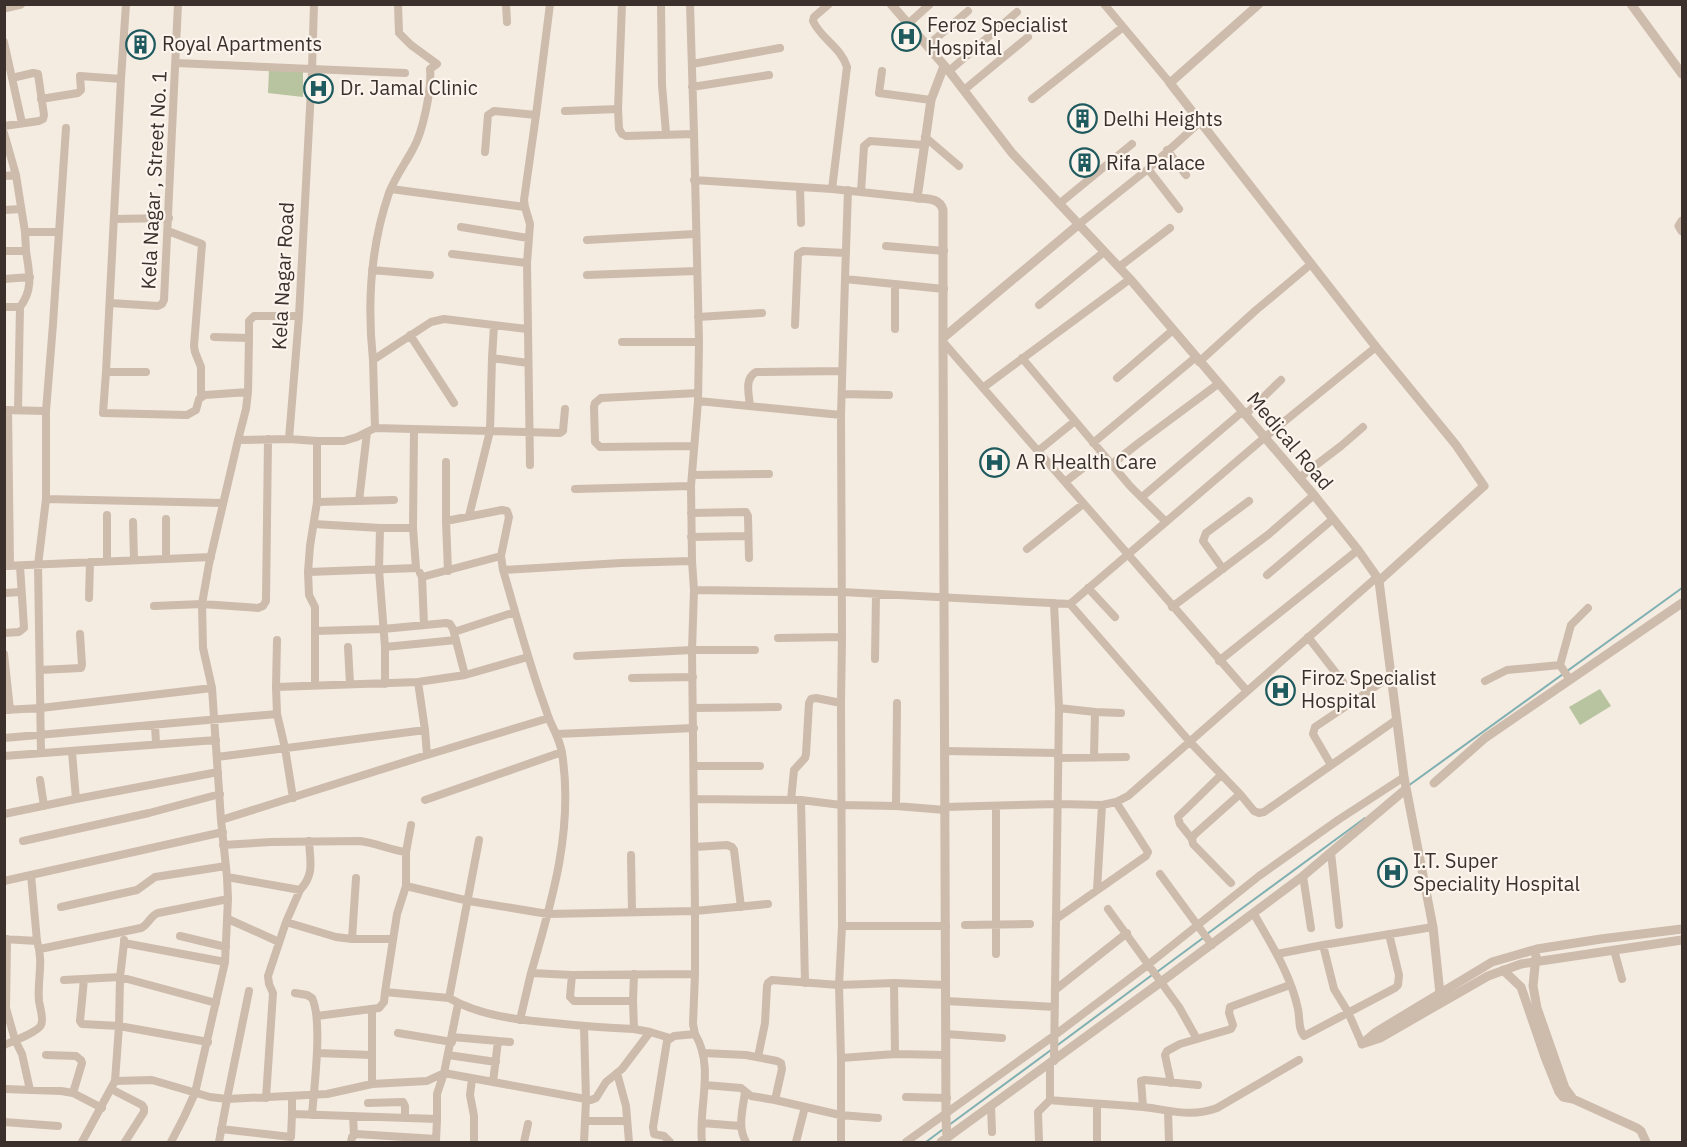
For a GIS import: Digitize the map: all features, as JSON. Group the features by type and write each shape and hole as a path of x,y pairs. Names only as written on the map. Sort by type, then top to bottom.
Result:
{"street":[{"path":"4,8 21,4"},
{"path":"126,4 103,413 187,415 196,410 201,396 201,367 194,346 202,244 168,231"},
{"name":"Kela Nagar , Street No. 1","path":"110,303 158,306 164,300 178,4"},
{"name":"Kela Nagar Road","path":"289,439 299,316 314,4"},
{"path":"359,501 371,430 373,360 369,297 379,230 391,189 421,129 431,79 430,69 437,64 399,33 398,4"},
{"path":"506,4 507,22"},
{"path":"530,465 527,263 530,224 524,200 550,4"},
{"path":"622,4 619,129 626,136 694,134"},
{"path":"661,4 662,85 666,134"},
{"path":"690,4 699,342 698,397 691,486 694,590 692,650 695,847 693,1024 703,1053 705,1085 702,1143"},
{"path":"829,4 814,17 813,21 840,53 847,67 832,189"},
{"path":"908,24 930,4"},
{"path":"694,799 801,800 841,805 945,808 1057,804 1102,805 1116,802 1128,796 1484,486 1456,445 1376,347 1170,83 1104,4"},
{"path":"1170,83 1259,4"},
{"path":"1632,4 1683,74"},
{"name":"Medical Road","path":"893,5 964,90 1012,153 1130,279 1314,495 1378,579 1404,777 1433,927 1441,998"},
{"path":"927,46 968,11"},
{"path":"917,198 937,81 946,69 1017,12"},
{"path":"1032,99 1123,27"},
{"path":"964,90 1028,37"},
{"path":"4,42 9,74 22,123"},
{"path":"692,64 780,48"},
{"path":"176,63 405,73"},
{"path":"882,71 879,93 932,100"},
{"path":"4,126 39,121 44,115 38,74 9,74"},
{"path":"692,87 769,75"},
{"path":"42,99 78,93 81,90 80,76 121,79"},
{"path":"565,111 618,109"},
{"path":"485,152 490,112 536,115"},
{"path":"944,340 1078,225 1148,169 1200,122"},
{"path":"41,753 38,565 46,499 45,411 66,128"},
{"path":"4,134 16,175 30,277 27,298 20,308 18,410"},
{"path":"861,192 864,146 870,141 925,141 959,165"},
{"path":"1059,204 1132,144"},
{"path":"1167,150 1186,176"},
{"path":"1148,169 1179,209"},
{"path":"4,176 16,175"},
{"path":"694,180 848,190 936,200 942,204 948,1131"},
{"path":"800,187 801,223"},
{"path":"391,189 525,207"},
{"path":"841,1143 838,985 842,926 841,415 848,190"},
{"path":"4,210 21,209"},
{"path":"114,219 169,218"},
{"path":"1683,221 1679,226 1683,231"},
{"path":"461,227 528,238"},
{"path":"1119,267 1170,228"},
{"path":"25,232 59,232"},
{"path":"587,240 695,234"},
{"path":"886,246 944,251"},
{"path":"4,251 26,251"},
{"path":"795,324 800,252 846,253"},
{"path":"1039,305 1104,252"},
{"path":"452,254 527,263"},
{"path":"1093,443 1311,264"},
{"path":"372,270 430,274"},
{"path":"587,275 696,271"},
{"path":"4,279 30,277"},
{"path":"844,279 944,289"},
{"path":"984,387 1130,279"},
{"path":"895,284 895,329"},
{"path":"4,307 20,308"},
{"path":"698,317 762,313"},
{"path":"171,1143 195,1093 225,962 228,919 227,877 212,688 203,648 201,604 242,430 248,392 249,321 254,316 299,316"},
{"path":"373,360 431,322 444,319 527,329"},
{"path":"469,516 490,431 494,326"},
{"path":"1117,378 1173,330"},
{"path":"410,335 454,403"},
{"path":"214,337 249,338"},
{"path":"944,340 1246,691"},
{"path":"621,342 699,342"},
{"path":"694,590 842,592 1070,604 1264,438 1376,347"},
{"path":"492,358 528,363"},
{"path":"1022,358 1093,443 1166,522"},
{"path":"750,406 748,380 756,372 842,370"},
{"path":"106,372 146,372"},
{"path":"1142,497 1281,380"},
{"path":"1112,464 1218,384"},
{"path":"201,396 248,392"},
{"path":"842,393 889,395"},
{"path":"694,446 600,447 595,442 594,408 601,398 698,397 750,406 841,415"},
{"path":"45,411 6,410 7,566 211,557"},
{"path":"238,440 344,441 371,430 562,432 565,410"},
{"path":"1038,451 1075,421"},
{"path":"1299,478 1363,427"},
{"path":"414,430 413,528 416,568 422,577 424,625"},
{"path":"154,606 201,604 258,608 263,606 266,601 268,439"},
{"path":"315,685 315,607 309,595 308,572 316,502 317,441"},
{"path":"1065,482 1102,453"},
{"path":"446,462 448,571"},
{"path":"692,475 769,474"},
{"path":"575,489 691,486"},
{"path":"1172,607 1269,534 1314,495"},
{"path":"46,499 223,503"},
{"path":"316,502 394,500"},
{"path":"1223,569 1203,541 1203,537 1249,501"},
{"path":"1028,549 1083,504"},
{"path":"446,521 507,511 509,516 501,556 502,570 528,657 562,752 566,790 561,860 520,1020"},
{"path":"691,513 746,512 748,516 748,558"},
{"path":"107,515 107,561"},
{"path":"166,519 166,559"},
{"path":"1267,575 1333,519"},
{"path":"133,522 134,560"},
{"path":"314,524 413,528"},
{"path":"380,528 379,570 385,684"},
{"path":"692,537 748,536"},
{"path":"1219,661 1358,550"},
{"path":"422,577 501,556"},
{"path":"502,570 610,563 692,561"},
{"path":"88,598 90,562"},
{"path":"4,633 19,632 24,628 20,566"},
{"path":"308,572 416,568"},
{"path":"1088,588 1115,617"},
{"path":"4,593 21,592"},
{"path":"875,659 876,594"},
{"path":"1039,1143 1038,1112 1050,1100 1055,1042 1059,708 1054,603"},
{"path":"1434,783 1485,738 1683,603"},
{"path":"1070,604 1190,742 1254,811 1259,813 1264,812 1396,720"},
{"path":"1570,680 1560,665 1571,625 1588,608"},
{"path":"384,647 455,636 515,612"},
{"path":"315,631 450,624 465,675"},
{"path":"40,670 81,668 80,634"},
{"path":"778,638 842,637"},
{"path":"1308,637 1343,681"},
{"path":"277,640 277,714 285,748 292,798"},
{"path":"348,647 350,684"},
{"path":"577,656 692,650 755,650"},
{"path":"4,654 7,710 212,688"},
{"path":"276,687 418,682 465,675 528,657"},
{"path":"1485,681 1507,670 1560,665"},
{"path":"1330,765 1313,734 1315,727 1391,676"},
{"path":"632,678 693,677"},
{"path":"418,682 427,755"},
{"path":"791,800 794,770 806,754 811,699 841,703"},
{"path":"896,806 897,703"},
{"path":"693,708 778,707"},
{"path":"1059,708 1121,713"},
{"path":"1094,757 1095,712"},
{"path":"4,738 277,714"},
{"path":"221,820 549,718"},
{"path":"155,726 156,743"},
{"path":"557,734 694,728"},
{"path":"217,757 425,730"},
{"path":"4,756 216,740"},
{"path":"945,751 1126,757"},
{"path":"72,752 76,799"},
{"path":"425,800 562,752"},
{"path":"694,766 760,766"},
{"path":"4,814 218,772"},
{"path":"1221,775 1178,817 1179,824 1192,839 1193,844 1231,883"},
{"path":"948,1131 1259,876 1404,777"},
{"path":"40,780 44,806"},
{"path":"906,1143 948,1131 991,1106 1161,982 1209,941 1254,914 1304,876 1406,789"},
{"path":"23,841 149,813 220,794"},
{"path":"1192,839 1240,794"},
{"path":"801,800 805,983"},
{"path":"1056,920 1146,856 1148,852 1116,802"},
{"path":"1098,890 1102,805"},
{"path":"996,806 996,954"},
{"path":"317,1016 372,1010 382,1005 396,915 406,886 406,852 411,825"},
{"path":"4,881 223,832"},
{"path":"449,998 479,840"},
{"path":"266,1098 273,993 268,980 286,922 311,870 309,841"},
{"path":"224,845 360,841 406,852"},
{"path":"695,847 727,845 732,847 741,907"},
{"path":"1331,854 1340,925"},
{"path":"632,855 632,912"},
{"path":"61,907 137,890 155,877 226,866"},
{"path":"1160,873 1209,941"},
{"path":"4,1045 41,1026 42,1021 38,994 38,945 32,875"},
{"path":"1304,876 1311,928"},
{"path":"227,877 300,890"},
{"path":"352,939 356,878"},
{"path":"406,886 469,901 548,914 695,911 768,904"},
{"path":"30,1090 22,1054 15,1040 6,1008 6,939 38,945 125,932 146,926 158,913 228,899"},
{"path":"1108,909 1188,1020 1197,1039"},
{"path":"1254,914 1277,954 1290,985 1298,1008 1301,1033 1304,1036 1398,985 1399,975 1389,934"},
{"path":"228,919 279,942"},
{"path":"286,922 323,934 352,939 392,939"},
{"path":"965,925 1030,924"},
{"path":"842,926 946,926"},
{"path":"1277,954 1433,927"},
{"path":"1441,998 1492,962 1537,949 1683,929"},
{"path":"82,1143 113,1085 125,932"},
{"path":"1055,990 1126,933"},
{"path":"180,936 226,947"},
{"path":"1323,945 1334,989 1348,1012 1362,1044 1376,1032 1441,998 1488,976 1521,964 1683,940"},
{"path":"124,943 225,962"},
{"path":"1537,949 1533,986 1538,1008 1565,1088 1572,1099"},
{"path":"1614,950 1622,979"},
{"path":"1503,970 1521,987 1545,1057 1563,1097 1637,1128 1641,1131 1646,1143"},
{"path":"531,973 695,974"},
{"path":"572,975 570,997 574,1001 633,1001"},
{"path":"634,975 634,1029"},
{"path":"64,980 120,977 216,1003"},
{"path":"84,979 82,1024 119,1026 207,1042"},
{"path":"758,1057 765,1023 768,983 772,981 838,985 894,983 946,985"},
{"path":"894,983 895,1054"},
{"path":"1171,1083 1165,1054 1167,1051 1180,1044 1233,1028 1229,1010 1234,1005 1290,985"},
{"path":"219,1143 249,991"},
{"path":"385,992 449,998 458,1004 520,1020 634,1029 670,1038 695,1034"},
{"path":"295,993 312,998 317,1016 317,1053 312,1115"},
{"path":"946,1001 1055,1007"},
{"path":"353,1116 352,1139 436,1141 437,1094 452,1039 458,1004"},
{"path":"372,1010 372,1084"},
{"path":"584,1026 586,1100 584,1143"},
{"path":"398,1032 452,1039 510,1042"},
{"path":"113,1085 152,1080 226,1100 327,1094 372,1084 427,1081 444,1073 594,1100 650,1032"},
{"path":"946,1034 1002,1038"},
{"path":"670,1038 665,1053 652,1131 656,1136 668,1138 670,1143"},
{"path":"494,1082 498,1041"},
{"path":"317,1053 372,1055"},
{"path":"703,1053 758,1057 777,1061 782,1066 775,1100"},
{"path":"841,1058 895,1054 946,1055"},
{"path":"46,1055 76,1056 81,1060 74,1093"},
{"path":"448,1055 496,1062"},
{"path":"1050,1100 1143,1107 1192,1114 1204,1113 1217,1108 1299,1060"},
{"path":"617,1073 626,1106 629,1143"},
{"path":"472,1079 470,1095 474,1143"},
{"path":"1143,1107 1141,1082 1145,1080 1198,1085"},
{"path":"113,1085 144,1108 144,1112 125,1143"},
{"path":"705,1085 741,1088 751,1096 840,1115 878,1118"},
{"path":"4,1089 74,1093 102,1107"},
{"path":"746,1092 740,1126 746,1143"},
{"path":"221,1130 293,1140 292,1096"},
{"path":"906,1097 947,1098"},
{"path":"368,1102 403,1102 405,1118"},
{"path":"1097,1104 1097,1143"},
{"path":"991,1106 993,1132"},
{"path":"796,1143 805,1107"},
{"path":"1168,1111 1168,1143"},
{"path":"292,1114 437,1119"},
{"path":"586,1121 627,1121"},
{"path":"4,1122 58,1126"},
{"path":"702,1123 740,1126"},
{"path":"524,1143 528,1124"}],"green space":[{"path":"269,69 303,71 303,97 268,93"},
{"path":"1600,689 1611,706 1580,725 1569,707"}],"waterway":[{"path":"1408,786 1682,588"},
{"path":"1207,934 1365,818"},
{"path":"1157,972 1203,938"},
{"path":"1055,1047 1152,975"},
{"path":"949,1125 1051,1050"},
{"path":"926,1142 942,1130"}],"place":[{"name":"Feroz Specialist Hospital","path":"906,36"},
{"name":"Royal Apartments","path":"141,44"},
{"name":"Dr. Jamal Clinic","path":"319,88"},
{"name":"Delhi Heights","path":"1082,119"},
{"name":"Rifa Palace","path":"1085,163"},
{"name":"A R Health Care","path":"995,462"},
{"name":"Firoz Specialist Hospital","path":"1280,690"},
{"name":"I.T. Super Speciality Hospital","path":"1392,872"}]}
